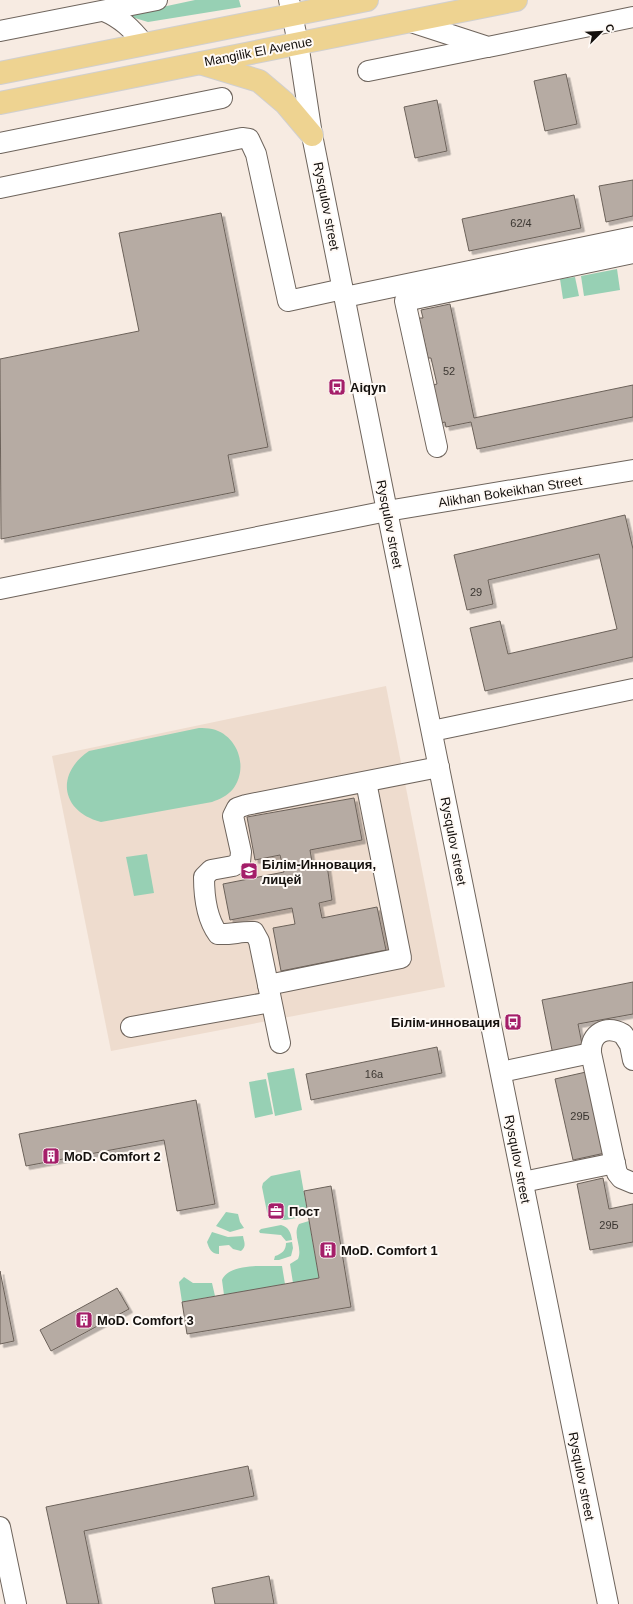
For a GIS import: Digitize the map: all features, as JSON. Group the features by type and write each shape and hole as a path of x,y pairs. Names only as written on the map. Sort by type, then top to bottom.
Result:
{"main road":[{"path":"0,73 144,44 290,8 367,0"},
{"name":"Mangilik El Avenue","path":"2,103 516,0"},
{"path":"200,63 259,81 285,103 312,134"}],"street":[{"path":"0,31 157,0"},
{"name":"Rysqulov street","path":"290,8 298,43 312,134 387,511 608,1604"},
{"path":"104,11 116,16 132,29 144,44"},
{"path":"368,71 633,17"},
{"path":"408,21 488,46"},
{"path":"0,143 222,98"},
{"path":"0,188 242,138 249,139 256,154 288,301 344,293 633,237"},
{"path":"437,447 406,301 633,253"},
{"name":"Alikhan Bokeikhan Street","path":"0,589 387,511 633,470"},
{"path":"432,731 633,689"},
{"path":"280,1043 259,942 254,932 245,931 228,935 218,934 212,926 204,889 204,877 211,870 234,866 240,862 241,852 233,816 237,808 439,767"},
{"path":"131,1027 269,994 401,958 366,782"},
{"path":"633,1060 627,1039 623,1034 617,1031 603,1031 593,1040 591,1053 617,1173 621,1178 633,1183"},
{"path":"501,1072 591,1053"},
{"path":"523,1182 615,1163"},
{"path":"0,1527 16,1604"}],"shaded area":[{"name":"Білім-Инновация, лицей","path":"386,686 445,987 111,1051 52,756"}],"green space":[{"path":"195,0 239,0 241,7 148,22 125,15"},
{"path":"617,269 620,290 584,296 581,276"},
{"path":"575,277 579,296 563,299 560,279"},
{"path":"199,728 221,732 234,745 238,753 240,772 238,781 233,789 223,797 212,802 101,822 88,817 77,810 71,801 67,791 67,781 71,770 78,760 89,751"},
{"path":"147,854 154,893 134,896 126,857"},
{"path":"294,1068 302,1110 275,1116 267,1073"},
{"path":"266,1079 273,1114 255,1118 249,1082"},
{"path":"300,1170 308,1216 285,1220 270,1217 267,1212 262,1187 263,1183 271,1176"},
{"path":"226,1212 238,1214 240,1222 244,1228 230,1232 216,1226"},
{"path":"309,1221 319,1278 293,1283 290,1264 298,1259 299,1255 297,1228 299,1224"},
{"path":"281,1225 286,1227 289,1231 292,1240 286,1241 281,1235 260,1233 259,1231 261,1229"},
{"path":"212,1232 228,1237 243,1236 245,1244 244,1247 241,1251 233,1249 229,1245 219,1246 219,1254 214,1253 207,1242"},
{"path":"292,1242 293,1248 291,1256 274,1260 275,1256 282,1253 286,1243"},
{"path":"256,1266 282,1266 285,1284 224,1295 222,1280 224,1276 237,1269"},
{"path":"184,1277 193,1283 212,1283 215,1296 182,1302 179,1282"}],"building":[{"path":"566,74 577,124 545,131 534,81"},
{"path":"437,100 447,151 415,158 404,107"},
{"path":"633,180 633,216 606,222 599,186"},
{"path":"574,195 581,228 469,251 462,219"},
{"path":"221,213 268,447 228,455 235,492 1,539 0,359 139,331 119,233"},
{"path":"450,304 474,418 633,385 633,417 477,449 471,422 446,427 445,422 441,423 433,385 437,384 431,358 428,358 419,318 423,318 421,310"},
{"path":"625,515 633,549 633,657 485,691 470,628 500,621 508,654 617,629 599,554 488,580 493,604 467,610 454,555"},
{"path":"354,798 362,840 310,850 313,868 327,865 332,900 319,903 322,918 377,907 386,950 281,971 273,928 295,924 292,908 230,920 223,884 284,872 280,855 255,860 247,817"},
{"path":"633,982 633,1014 578,1024 583,1049 553,1055 542,1000"},
{"path":"437,1047 442,1073 311,1100 306,1074"},
{"path":"586,1072 605,1153 573,1160 555,1079"},
{"name":"МoD. Comfort 2","path":"196,1100 215,1204 177,1211 164,1140 26,1166 19,1134"},
{"path":"603,1178 609,1209 633,1204 633,1242 590,1250 577,1184"},
{"name":"МoD. Comfort 1","path":"331,1186 351,1307 187,1334 182,1302 319,1278 304,1191"},
{"name":"Пост","path":"280,1208 281,1213 272,1214 272,1210"},
{"path":"0,1271 14,1341 0,1344"},
{"name":"МoD. Comfort 3","path":"117,1288 129,1309 51,1351 40,1330"},
{"path":"248,1466 254,1496 84,1531 99,1604 67,1604 46,1507"},
{"path":"269,1576 274,1604 215,1604 212,1588"}],"place":[{"name":"Aiqyn","path":"337,387"},
{"name":"Білім-Инновация, лицей","path":"249,871"},
{"name":"Білім-инновация","path":"513,1022"},
{"name":"МoD. Comfort 2","path":"51,1156"},
{"name":"Пост","path":"276,1211"},
{"name":"МoD. Comfort 1","path":"328,1250"},
{"name":"МoD. Comfort 3","path":"84,1320"}]}
